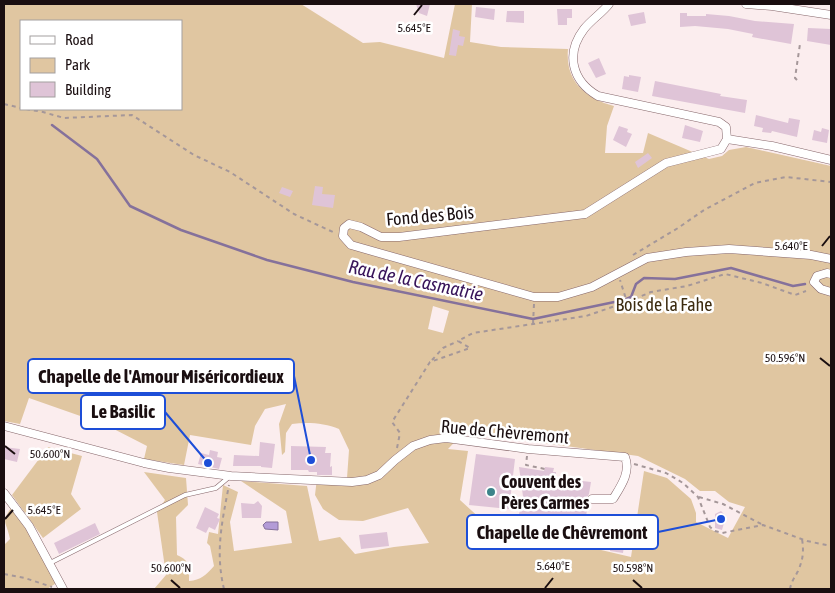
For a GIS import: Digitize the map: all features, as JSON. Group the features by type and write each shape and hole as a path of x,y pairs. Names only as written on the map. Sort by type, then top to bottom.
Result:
{"street":[{"path":"609,4 585,27 575,47 573,55 574,67 586,88 598,96 616,101 719,122 726,127 728,139 772,146 831,160"},
{"path":"746,4 831,14"},
{"name":"Fond des Bois","path":"728,139 721,148 666,163 585,214 399,237 381,237 350,224 344,228 343,236 351,245 534,297 558,297 592,287 647,258 686,252 729,249 801,254 831,259"},
{"path":"831,274 827,273 817,276 814,282 821,289 831,292"},
{"name":"Rue de Chèvremont","path":"4,426 144,463 231,476 352,482 367,480 379,475 413,446 430,440 446,438 528,450 625,457 627,463"},
{"path":"592,499 613,499 625,479 627,463"},
{"path":"4,493 29,526 62,588"}],"lane":[{"path":"50,563 185,495 216,488 231,476"}],"path":[{"path":"797,80 795,78 800,44"},
{"path":"4,104 20,108"},
{"path":"32,110 64,118 132,115 194,155 236,176 294,214 343,236"},
{"path":"628,258 704,210 755,183 786,177 831,182"},
{"path":"619,274 627,302"},
{"path":"395,460 400,434 392,422 430,362 443,348 473,333 586,316 651,292 687,286 725,274 762,283 795,295 806,291"},
{"path":"533,324 534,297"},
{"path":"430,362 470,348 458,341"},
{"path":"627,463 666,473 683,483 698,497 710,527 715,531 722,533 763,525"},
{"path":"526,465 545,469"},
{"path":"224,589 219,569 221,530 231,476"},
{"path":"698,497 723,504 763,525 802,539 831,546"},
{"path":"790,589 790,585 799,569 804,551 802,539"},
{"path":"4,574 25,578 57,589 62,588"}],"green space":[{"name":"Bois de la Fahe","path":"4,4 301,4 363,43 380,42 444,58 455,4 472,4 470,42 501,47 568,49 570,70 579,86 594,98 614,106 607,126 605,153 643,153 648,133 709,159 722,156 729,150 746,147 831,166 831,589 154,589 166,575 157,512 165,500 144,472 186,478 188,505 176,517 177,555 189,565 189,581 197,580 214,566 210,546 207,543 209,532 218,534 223,485 238,492 230,522 234,551 292,543 286,511 241,481 307,486 319,541 340,537 355,554 429,543 408,508 363,521 339,520 323,509 315,495 317,478 347,478 349,450 339,429 322,424 298,423 292,424 286,433 285,452 282,455 279,424 286,404 265,409 255,426 251,445 190,435 184,465 144,459 147,446 106,425 29,398 20,424 4,421","holes":["433,306 449,311 443,333 428,329","464,432 638,456 685,479 700,491 715,491 729,502 745,507 728,538 696,522 696,513 691,499 667,478 644,471 631,557 520,531 516,547 506,542 460,500 468,451 448,449"]},
{"path":"48,447 82,456 71,494 81,509 43,538 12,495"},
{"path":"13,505 58,582 47,589 4,589 4,545 10,539 5,519"}],"shaded area":[{"path":"266,522 278,522 278,530 265,529 263,525"}],"building":[{"path":"416,4 430,4 427,16 419,13"},
{"path":"476,7 495,9 494,20 475,17"},
{"path":"557,9 572,9 572,18 567,18 567,25 558,25"},
{"path":"507,11 524,11 524,23 506,22"},
{"path":"644,12 646,23 631,26 628,15"},
{"path":"680,13 687,13 687,16 706,16 706,14 794,24 791,44 752,37 753,34 728,29 695,26 680,27"},
{"path":"808,28 831,29 831,45 807,41"},
{"path":"453,29 460,31 459,36 465,37 463,46 458,45 456,56 449,55"},
{"path":"599,58 606,74 596,78 588,63"},
{"path":"629,75 641,77 638,92 622,89 624,76 629,77"},
{"path":"655,81 721,94 720,96 747,100 745,113 652,96"},
{"path":"756,115 788,123 789,118 800,120 797,137 772,131 771,133 762,132 763,128 754,126"},
{"path":"685,125 703,131 700,142 682,138"},
{"path":"619,126 628,129 627,132 632,134 626,147 613,140"},
{"path":"822,128 829,130 827,143 812,140 814,130 821,132"},
{"path":"648,153 652,158 638,168 635,162"},
{"path":"315,186 323,187 322,194 335,195 333,208 312,205"},
{"path":"282,187 293,191 290,197 279,193"},
{"path":"260,442 275,444 272,468 233,466 234,455 259,456"},
{"path":"291,446 326,447 325,453 331,453 330,467 332,466 332,475 317,475 317,472 309,472 308,470 291,470"},
{"path":"4,447 20,449 17,462 4,459"},
{"path":"210,450 218,452 217,457 222,458 219,469 198,464 201,453 209,455"},
{"name":"Couvent des Pères Carmes","path":"476,454 515,459 509,509 469,505"},
{"path":"519,467 544,471 545,467 554,468 553,472 556,472 556,478 591,482 586,499 588,503 584,530 518,518 520,510 525,511"},
{"path":"258,501 262,506 261,518 242,518 241,503 254,504"},
{"path":"205,507 219,514 217,518 220,519 215,530 209,527 206,533 196,528"},
{"path":"721,511 726,516 722,530 715,528 715,514"},
{"path":"95,523 100,534 59,554 54,543"},
{"path":"387,532 389,546 361,549 359,535"},
{"path":"611,544 624,546 623,553 610,551"}],"waterway":[{"name":"Rau de la Casmatrie","path":"52,125 97,159 130,206 181,230 267,260 353,282 533,319 624,300 631,297 636,284 644,278 675,279 731,268 793,286 805,284"}],"place":[{"name":"Chapelle de l'Amour Miséricordieux","path":"311,460"},
{"name":"Le Basilic","path":"208,463"},
{"name":"Couvent des Pères Carmes","path":"491,492"},
{"name":"Chapelle de Chêvremont","path":"721,519"}]}
